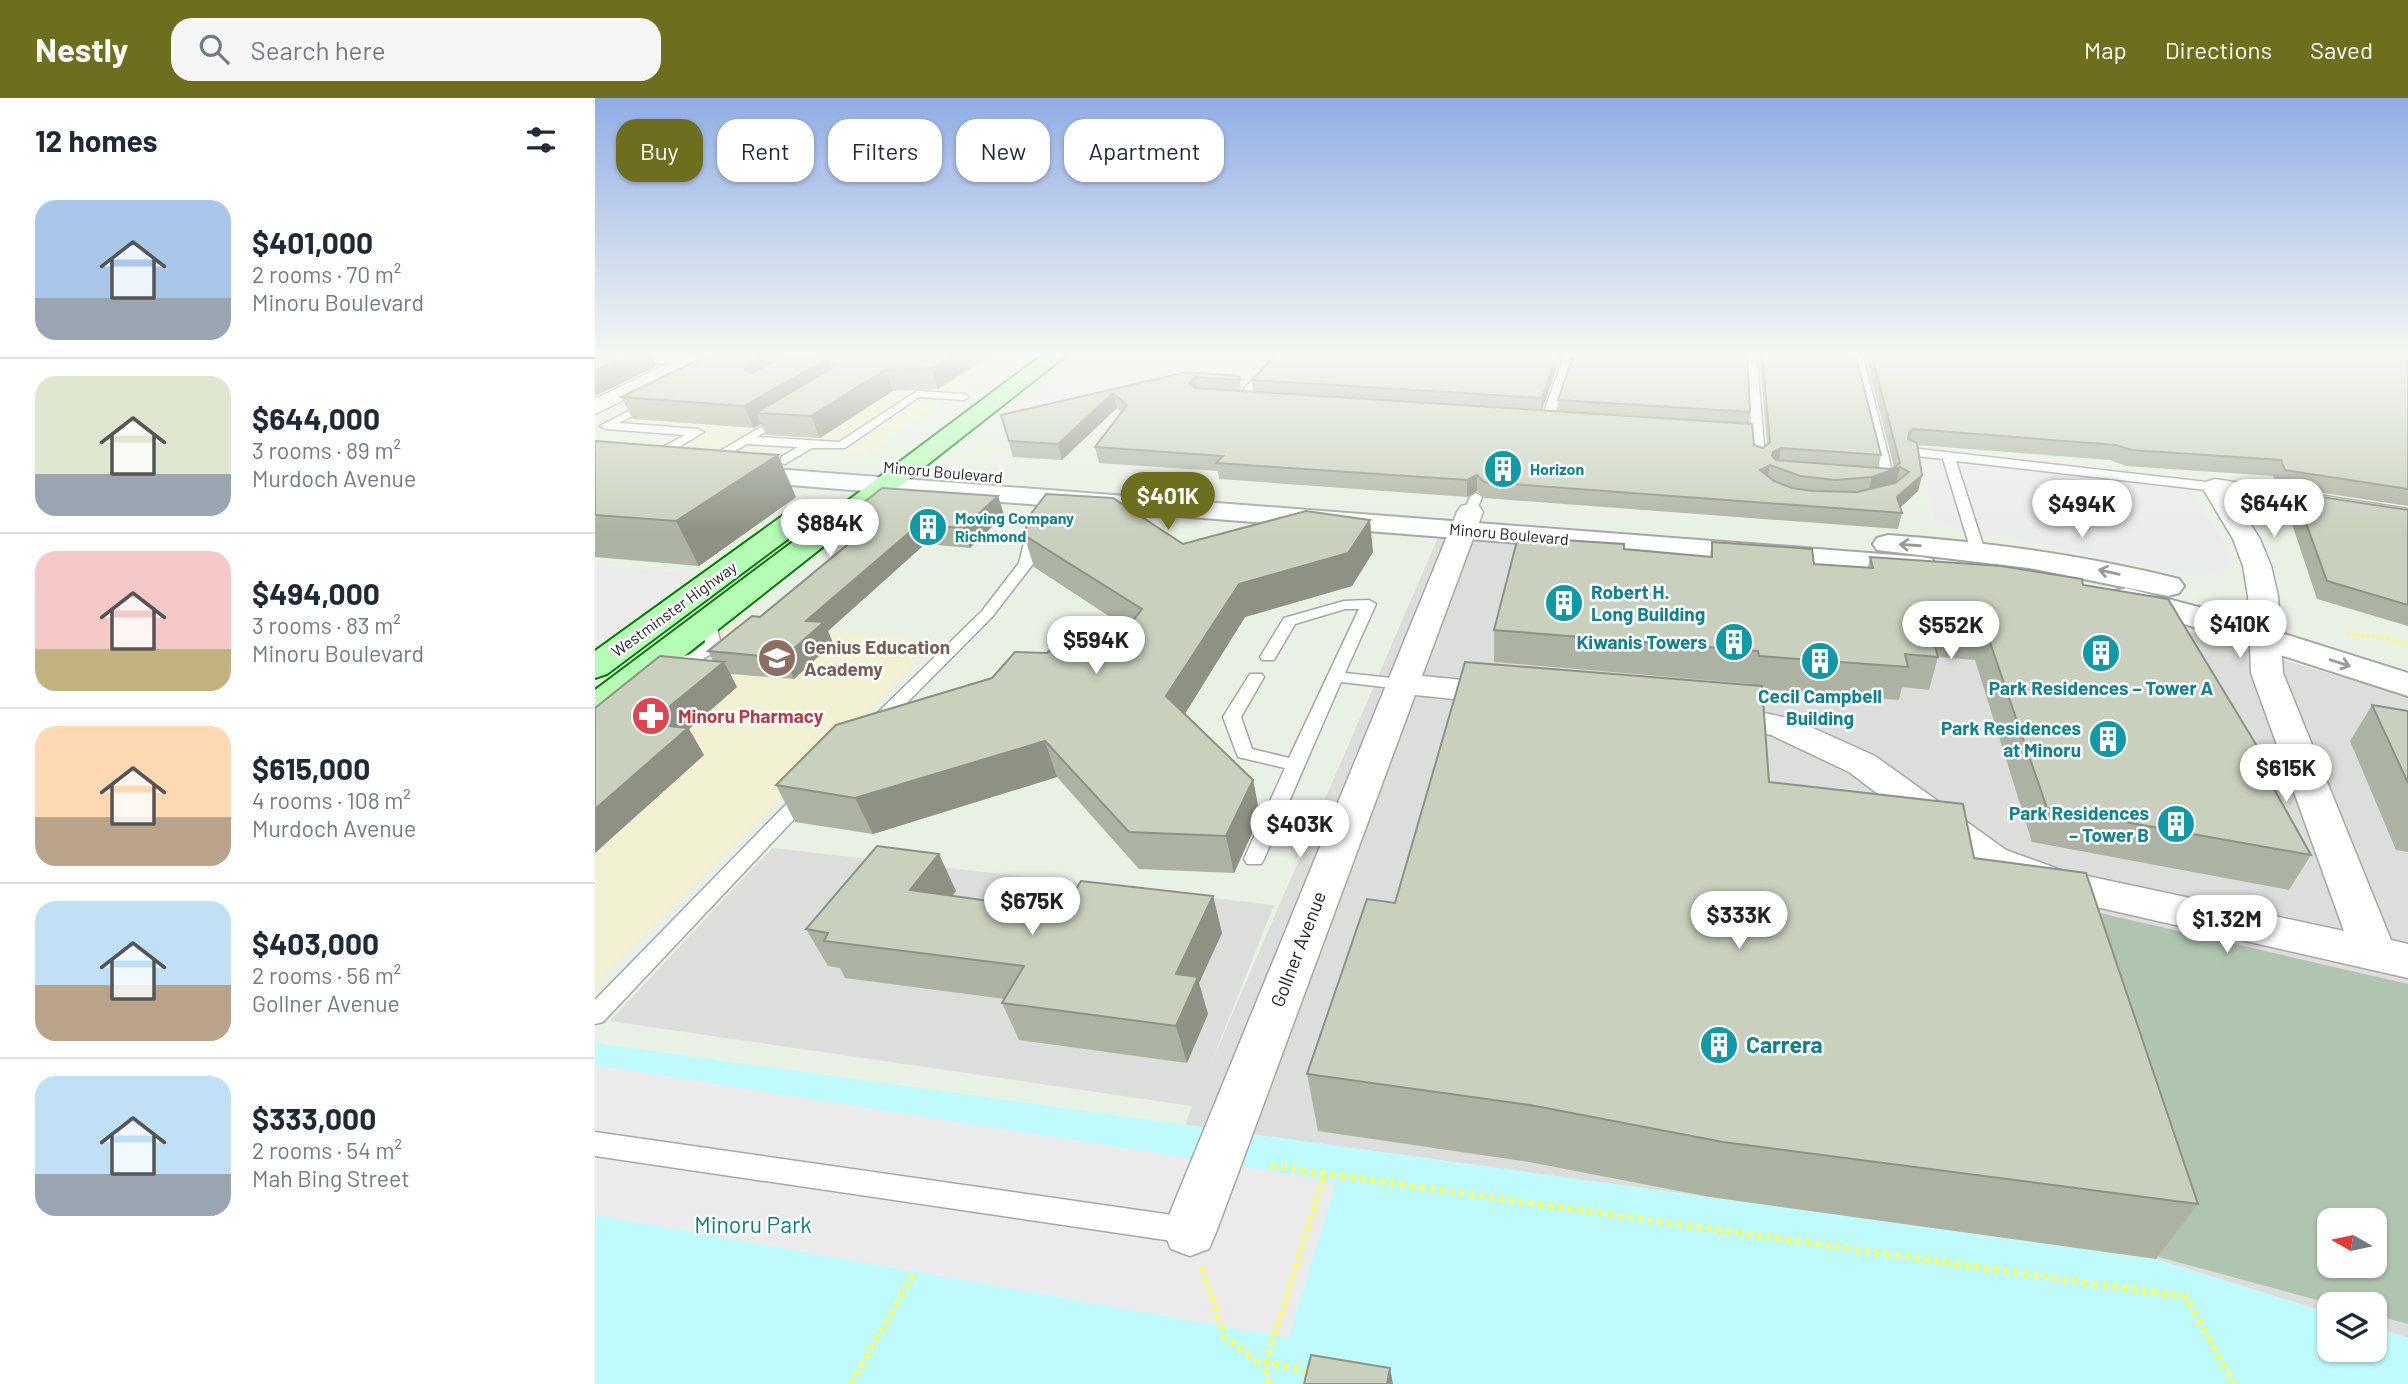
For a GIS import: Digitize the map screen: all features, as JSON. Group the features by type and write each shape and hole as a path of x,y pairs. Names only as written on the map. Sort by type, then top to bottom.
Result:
{"main road":[{"path":"912,435 942,413"},
{"name":"Westminster Highway","path":"595,667 967,413"},
{"name":"Westminster Highway","path":"595,708 644,670 703,638 877,473"}],"street":[{"name":"Minoru Boulevard","path":"595,445 685,463 877,473 1469,513 1978,551 2089,567 2175,587 2408,685"},
{"name":"Minoru Boulevard","path":"685,463 785,460 1041,498 1469,513 2019,576 2167,608 2332,636 2408,662"},
{"path":"2215,487 2408,517"},
{"path":"2215,487 2256,558 2267,673 2392,958"},
{"name":"Gollner Avenue","path":"1190,1230 1469,513"},
{"path":"1401,684 1534,696"},
{"path":"1685,710 1749,718 1781,727 1863,764 1992,860 2058,885 2392,958"}],"lane":[{"path":"630,413 606,426 698,432 685,463"},
{"path":"685,463 746,440 788,413"},
{"path":"746,440 841,446 889,413"},
{"path":"1545,413 1543,417 1560,421"},
{"path":"1751,413 1750,433 1759,458"},
{"path":"1862,476 1888,478 1872,413"},
{"path":"785,460 810,444"},
{"path":"1911,452 2215,487"},
{"path":"1948,456 1978,551"},
{"path":"863,737 987,614 1026,564 1041,498"},
{"path":"1254,859 1369,604 1343,605 1289,621 1268,657"},
{"path":"703,638 732,652"},
{"path":"1256,677 1232,717 1244,753 1295,765"},
{"path":"1335,677 1401,684"},
{"path":"595,1015 817,784"},
{"path":"595,1144 1190,1230"}],"path":[{"path":"961,457 1005,446"},
{"path":"2332,636 2355,633 2408,644"},
{"path":"1271,1166 2186,1297 2234,1384"},
{"path":"1268,1384 1266,1363 1325,1174"},
{"path":"1190,1230 1225,1337 1256,1361 1321,1374"},
{"path":"851,1384 915,1272"}],"shaded area":[{"path":"607,413 925,413 865,456 595,437 595,419"},
{"path":"616,413 626,413 603,426 685,433 675,438 595,432 595,424"},
{"path":"1921,457 2190,490 2222,539 2228,557 2228,568 2210,573 2183,573 1935,522"},
{"path":"1439,535 2072,597 2408,697 2408,1338 2387,1331 2387,1292 2317,1292 2317,1309 2156,1259 1185,1125 1192,1106 610,1021 772,848 1274,905 1210,1066"},
{"path":"595,565 701,575 595,650"},
{"path":"734,623 935,641 595,983 595,732"},
{"path":"2052,902 2408,984 2408,1324 2387,1318 2387,1292 2317,1292 2317,1300 2159,1257"},
{"path":"595,1065 1336,1182 1289,1338 595,1215"}],"green space":[{"name":"Minoru Park","path":"595,1043 2156,1259 2317,1309 2317,1362 2387,1362 2387,1331 2408,1338 2408,1384 595,1384"}],"building":[{"path":"756,413 816,413 811,416"},
{"path":"1091,413 1058,444 1009,441 1001,415"},
{"path":"1121,413 1582,413 1752,424 1754,445 1763,448 1770,442 1767,413 1870,413 1881,455 1781,448 1773,452 1772,456 1776,460 1892,469 1900,463 1887,413 2408,413 2408,489 2285,470 2281,460 2132,450 2116,445 1913,429 1909,432 1908,439 1917,443 1922,475 1897,497 1902,513 1484,482 1477,475 1467,480 1216,463 1223,456 1095,447","holes":["1770,465 1800,476 1835,480 1872,477 1900,467 1909,472 1895,483 1857,492 1792,488 1774,481 1760,470"]},
{"path":"595,441 778,455 676,521 595,515"},
{"path":"882,488 998,496 963,528 918,525 806,621 824,622 783,658 708,651 752,616 760,617 876,521 843,519"},
{"path":"2295,493 2408,510 2408,605 2327,581"},
{"path":"1046,494 1113,498 1183,544 1306,511 1370,520 1348,553 1239,584 1166,696 1253,780 1226,836 1129,832 1045,741 855,798 776,785 836,725 992,678 1015,652 1047,653 1060,641 1115,644 1142,609 1024,535 1030,515"},
{"path":"1518,537 1624,544 1624,549 1712,557 1712,542 1812,549 1814,564 1873,568 1870,557 2001,566 2082,579 2083,585 2168,599 2263,756 2255,755 2311,855 2047,808 1985,628 1929,624 1938,657 1905,654 1908,667 1759,656 1758,651 1494,630"},
{"path":"660,656 724,662 648,724 688,728 595,809 595,708"},
{"name":"Carrera","path":"1465,662 1762,686 1769,782 1963,804 1974,858 2086,873 2198,1204 1723,1142 1530,1105 1307,1074 1367,899 1395,903"},
{"path":"2372,705 2408,711 2408,783"},
{"path":"877,846 939,854 910,890 1062,911 1081,881 1213,896 1176,974 1198,977 1176,1026 1002,1003 1024,966 824,941 828,933 806,929"},
{"path":"1311,1355 1390,1368 1387,1384 1304,1384"}],"place":[{"name":"Horizon","path":"1503,469"},
{"name":"Moving Company Richmond","path":"928,527"},
{"name":"Robert H. Long Building","path":"1564,603"},
{"name":"Kiwanis Towers","path":"1734,642"},
{"name":"Park Residences – Tower A","path":"2101,653"},
{"name":"Genius Education Academy","path":"777,658"},
{"name":"Cecil Campbell Building","path":"1820,661"},
{"name":"Minoru Pharmacy","path":"651,716"},
{"name":"Park Residences at Minoru","path":"2108,739"},
{"name":"Park Residences – Tower B","path":"2176,824"},
{"name":"Carrera","path":"1719,1045"}]}
